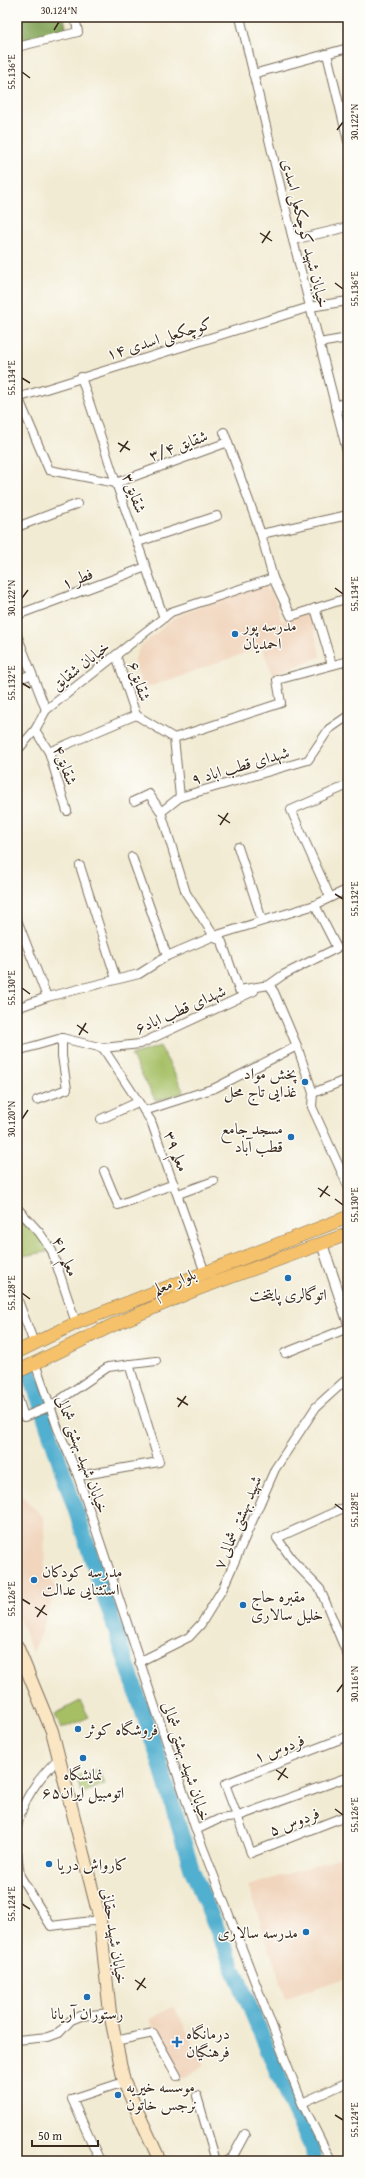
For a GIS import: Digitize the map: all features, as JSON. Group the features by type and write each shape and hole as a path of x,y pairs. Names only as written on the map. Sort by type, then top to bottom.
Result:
{"main road":[{"name":"بلوار معلم","path":"17,1372 193,1284 205,1273 348,1217"},
{"name":"بلوار معلم","path":"17,1352 76,1323 193,1284 322,1244 348,1234"},
{"name":"خیابان شهید حقانی","path":"17,1646 52,1731 100,1920 110,2013 124,2082 160,2161"}],"street":[{"path":"17,47 78,32 75,17"},
{"name":"خیابان شهید کوچکعلی اسدی","path":"240,17 293,240 348,454"},
{"path":"253,74 348,48"},
{"path":"327,54 348,141"},
{"path":"293,240 348,227"},
{"name":"کوچکعلی اسدی ۱۴","path":"18,398 81,377 310,307 348,301"},
{"path":"319,343 348,338"},
{"name":"شقایق۳","path":"81,377 116,483 164,618"},
{"path":"18,398 49,470 116,483"},
{"path":"336,406 348,404"},
{"path":"224,432 261,534 274,578 291,616 348,598"},
{"name":"شقایق ۳/۴","path":"116,483 228,442"},
{"path":"17,527 77,504"},
{"path":"261,534 348,515"},
{"path":"138,542 217,516"},
{"name":"فطر ۱","path":"17,615 146,567"},
{"name":"خیابان شقایق","path":"17,751 34,730 46,710 171,612 274,578"},
{"path":"315,608 332,665"},
{"path":"17,635 46,710"},
{"name":"شقایق۶","path":"116,655 136,715"},
{"path":"174,738 281,703 277,680 332,665 348,663"},
{"path":"17,680 32,674"},
{"path":"49,752 136,715 174,738"},
{"name":"شهدای قطب اباد ۹","path":"180,797 308,760 329,729 348,716"},
{"name":"شقایق۴","path":"34,730 49,752 67,811"},
{"path":"161,812 180,797 174,738"},
{"path":"330,897 291,810 348,785"},
{"path":"134,801 149,794 161,812 186,893 214,936 222,942 239,990 267,986 279,1002 297,1046 313,1093 312,1107 348,1186"},
{"path":"238,847 262,920"},
{"path":"132,856 167,956"},
{"path":"80,866 116,979"},
{"path":"17,1008 47,997 139,974 167,956 214,936 262,920 315,905 348,889"},
{"name":"شهدای قطب اباد۶","path":"62,1038 103,1048 140,1044 267,986 284,975 337,948 315,905"},
{"path":"17,920 47,997"},
{"path":"17,1051 62,1038 62,1056 67,1089 37,1100"},
{"path":"144,1111 215,1088 297,1046"},
{"name":"معلم ۳۹","path":"103,1048 151,1121 205,1273"},
{"path":"313,1093 348,1079"},
{"path":"101,1118 138,1102"},
{"path":"104,1171 118,1205 174,1184"},
{"path":"178,1194 214,1181"},
{"name":"معلم ۴۱","path":"17,1208 39,1232 52,1251 76,1323"},
{"path":"322,1244 345,1304 348,1321"},
{"path":"18,1302 34,1343"},
{"path":"285,1353 348,1328"},
{"path":"17,1395 24,1416 33,1414 50,1406 108,1367 156,1361"},
{"name":"خیابان شهید بهشتی شمالی","path":"35,1363 58,1429 78,1476 196,1830 302,2103 331,2161"},
{"path":"78,1476 159,1462 129,1364"},
{"name":"شهید بهشتی شمالی ۷","path":"140,1662 189,1637 201,1624 223,1588 275,1469 316,1407 348,1378"},
{"path":"348,1506 277,1538 294,1562 320,1589 348,1656"},
{"name":"فردوس ۱","path":"236,1817 225,1784 343,1738"},
{"path":"17,1827 26,1801 35,1784 59,1758"},
{"path":"196,1830 219,1819 236,1817 348,1777"},
{"name":"فردوس ۵","path":"236,1817 251,1853 348,1814"},
{"path":"17,1852 20,1876 51,1926 100,1920"},
{"path":"17,2040 48,2037 59,2033 71,2020 81,2016 110,2013"},
{"path":"115,2041 153,2033 177,2076"},
{"path":"100,2161 72,2099 124,2082"},
{"path":"302,2103 348,2082"},
{"path":"197,2096 216,2161"},
{"path":"226,2161 232,2158 245,2134"}],"shaded area":[{"name":"مدرسه پور احمدیان","path":"260,583 272,592 282,621 309,610 321,657 272,675 262,647 143,689 134,660 140,647 175,617"},
{"name":"مدرسه کودکان استثنایی عدالت","path":"17,1491 44,1518 45,1571 56,1589 33,1654 17,1614"},
{"name":"مدرسه سالاری","path":"348,1855 348,1977 286,1998 248,1886"},
{"name":"درمانگاه فرهنگیان","path":"174,2006 204,2065 182,2079 149,2020"}],"green space":[{"path":"17,17 64,17 67,32 17,42"},
{"path":"160,1046 184,1092 156,1101 131,1055"},
{"path":"17,1208 57,1250 17,1257"},
{"path":"80,1701 89,1717 61,1729 55,1714"},
{"path":"99,1769 105,1784 81,1794 77,1776"}],"waterway":[{"path":"30,1373 158,1757 192,1870 289,2100 313,2150 314,2161"}],"place":[{"name":"مدرسه پور احمدیان","path":"235,634"},
{"name":"پخش مواد غذایی تاج محل","path":"305,1082"},
{"name":"مسجد جامع قطب آباد","path":"291,1137"},
{"name":"اتوگالری پایتخت","path":"288,1278"},
{"name":"مدرسه کودکان استثنایی عدالت","path":"34,1580"},
{"name":"مقبره حاج خلیل سالاری","path":"243,1605"},
{"name":"فروشگاه کوثر","path":"78,1729"},
{"name":"نمایشگاه اتومبیل ایران۶۵","path":"83,1758"},
{"name":"کارواش دریا","path":"49,1864"},
{"name":"مدرسه سالاری","path":"306,1932"},
{"name":"رستوران آریانا","path":"87,1997"},
{"name":"درمانگاه فرهنگیان","path":"177,2042"},
{"name":"موسسه خیریه نرجس خاتون","path":"118,2095"}]}
